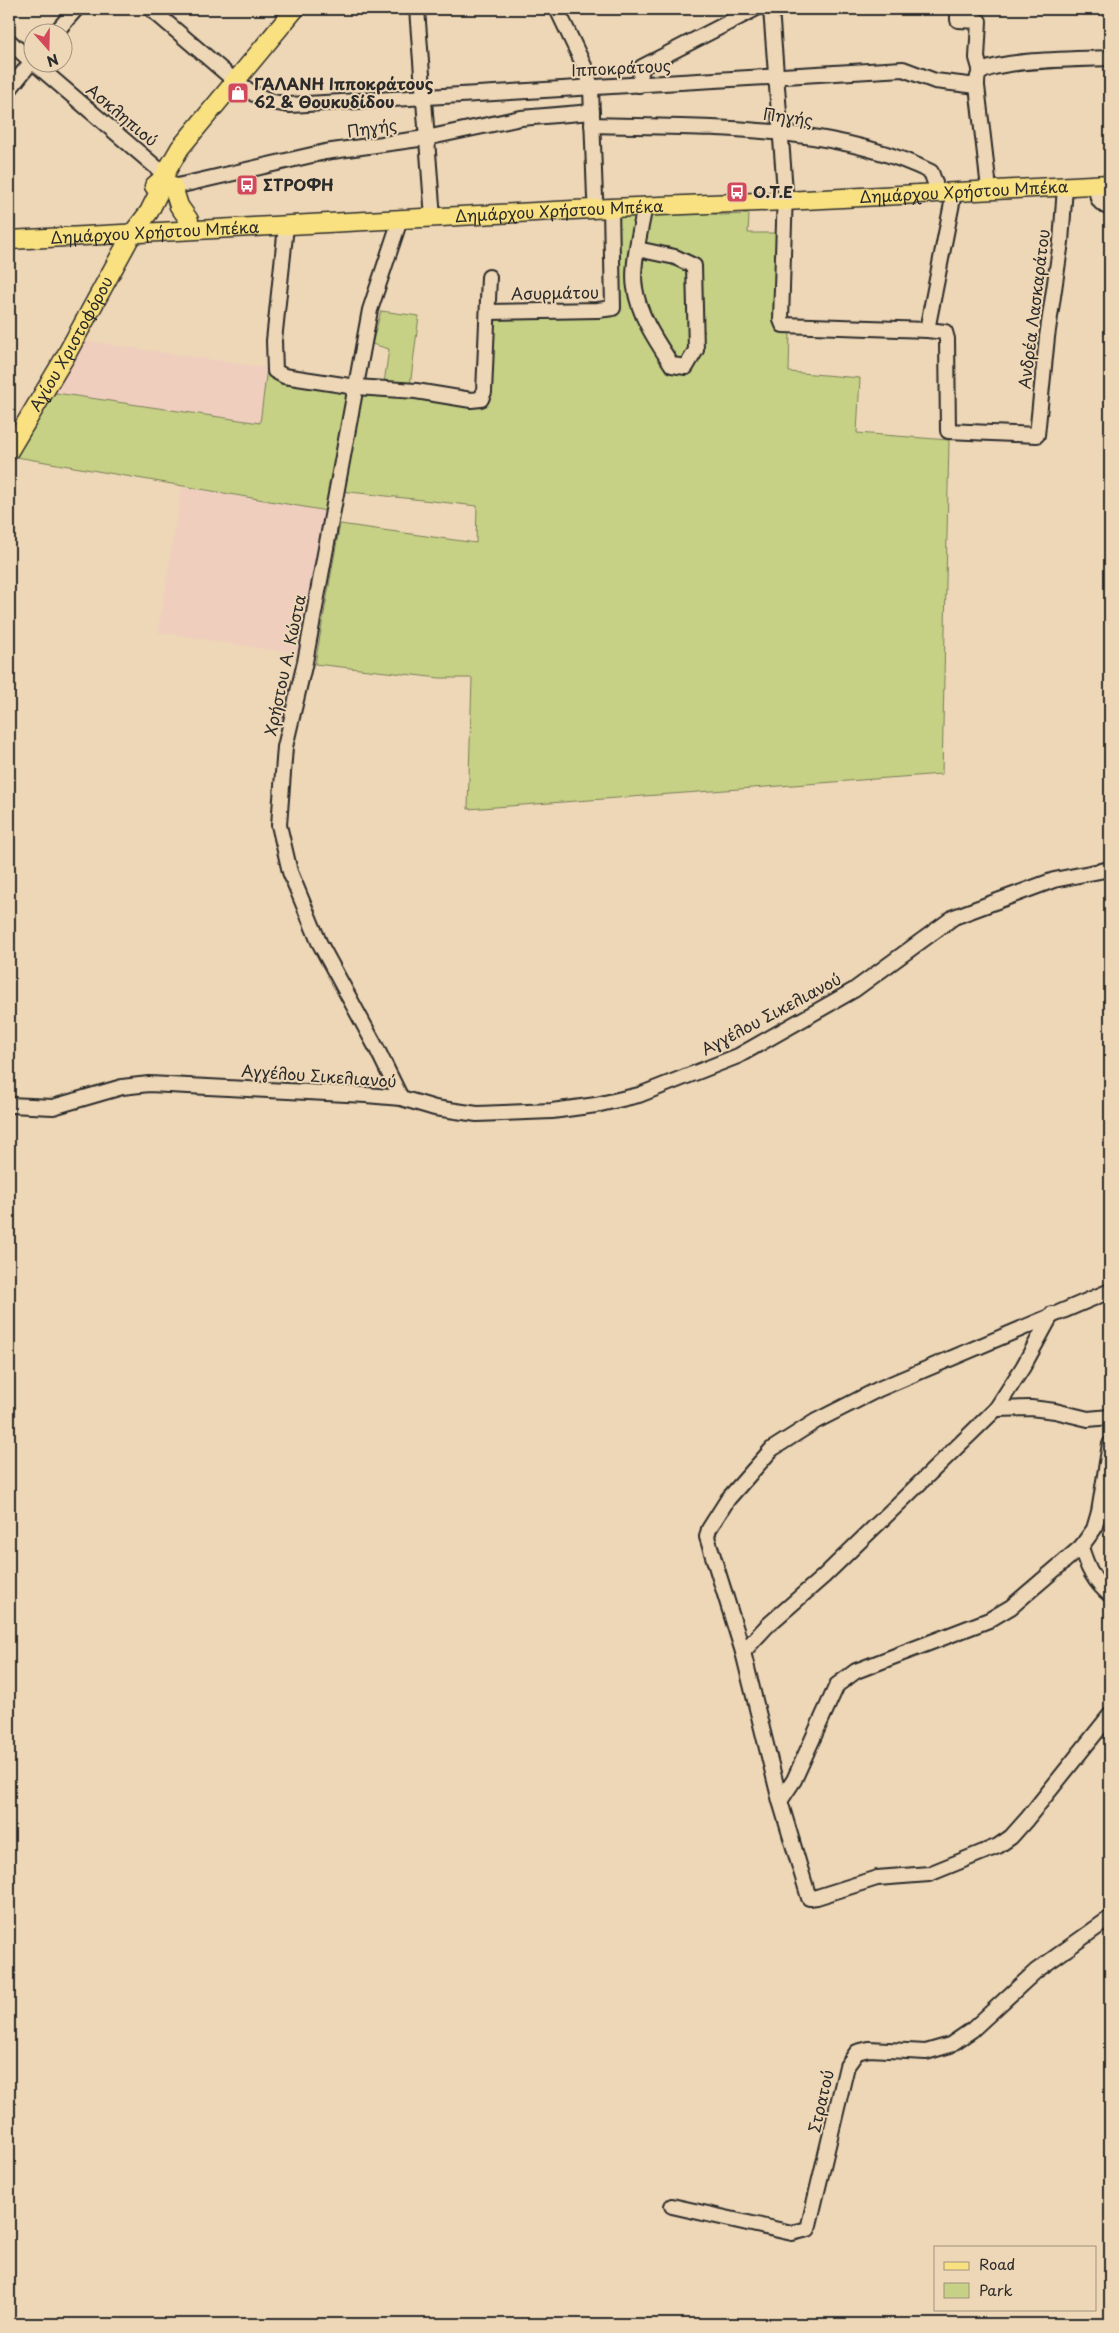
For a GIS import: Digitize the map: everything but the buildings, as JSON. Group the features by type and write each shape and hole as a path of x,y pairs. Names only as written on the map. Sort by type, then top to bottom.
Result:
{"main road":[{"name":"Αγίου Χριστοφόρου","path":"9,451 65,357 135,227 166,180 180,148 295,9"},
{"name":"Δημάρχου Χρήστου Μπέκα","path":"9,240 189,220 611,208 935,183 1110,174"},
{"path":"166,180 179,206 189,220"},
{"name":"Δημάρχου Χρήστου Μπέκα","path":"9,229 286,226 400,220 432,212 595,198 954,193 1103,185"}],"street":[{"path":"65,22 76,9"},
{"name":"Ιπποκράτους","path":"151,9 235,81 263,98 290,105 903,69 935,81 977,86"},
{"path":"417,9 432,212"},
{"path":"557,9 587,72 591,88 595,198"},
{"path":"639,85 642,67 755,9"},
{"path":"771,9 785,196 781,320 783,326 927,330 954,193"},
{"path":"958,14 980,21 977,58 981,72"},
{"name":"Ασκληπιού","path":"9,41 22,52"},
{"path":"988,180 977,86 978,76 981,72 1031,62 1110,58"},
{"path":"9,90 24,72"},
{"name":"Ασκληπιού","path":"44,72 166,180"},
{"name":"Πηγής","path":"166,180 326,152 426,138 521,118 592,119 780,132 860,146 931,172 935,183"},
{"path":"1103,185 1097,199 1102,205 1110,208"},
{"name":"Ανδρέα Λασκαράτου","path":"927,330 942,331 947,339 948,431 1037,434 1047,337 1061,242 1065,187"},
{"path":"637,249 675,257 694,266 696,350 686,367 672,365 643,316 634,287 637,249 645,206"},
{"name":"Ασυρμάτου","path":"488,312 598,310 613,308 611,208"},
{"name":"Χρήστου Α. Κώστα","path":"400,220 372,302 305,662 285,747 279,825 290,872 319,942 377,1049 401,1098"},
{"path":"286,226 274,340 274,367 278,374 356,387"},
{"name":"Ασυρμάτου","path":"356,387 416,391 471,400 481,399 484,392 489,277"},
{"name":"Αγγέλου Σικελιανού","path":"9,1105 53,1107 122,1087 149,1084 401,1098 435,1108 485,1114 552,1111 638,1095 738,1056 854,990 954,917 1054,880 1110,869"},
{"path":"1110,1291 1052,1314 840,1407 772,1449 728,1499 709,1529 707,1537 743,1652 780,1801 809,1898 877,1878 929,1874 998,1846 1011,1837 1110,1715"},
{"path":"743,1652 767,1626 824,1576 996,1409 1023,1367 1052,1314"},
{"path":"996,1409 1031,1408 1055,1410 1088,1419 1110,1417"},
{"path":"780,1801 794,1780 837,1685 856,1671 989,1620 1011,1607 1081,1547 1094,1529 1100,1512 1110,1444"},
{"path":"1081,1547 1088,1569 1101,1588 1110,1596"},
{"name":"Στρατού","path":"672,2206 786,2232 792,2233 808,2229 847,2066 852,2057 858,2052 869,2049 926,2052 950,2045 972,2030 1036,1971 1110,1918"}],"shaded area":[{"path":"80,340 267,368 260,423 49,392"},
{"path":"182,487 327,511 303,655 158,632"}],"green space":[{"name":"Ο.Τ.Ε","path":"704,212 721,215 749,214 748,233 780,233 778,330 790,330 789,372 860,378 857,433 949,440 942,774 468,809 472,678 440,678 315,664 340,524 476,543 477,506 332,490 327,511 11,456 49,392 260,423 267,368 384,383 389,349 372,344 381,311 419,316 410,386 489,402 489,319 618,312 616,216"}],"place":[{"name":"ΓΑΛΑΝΗ Ιπποκράτους 62 & Θουκυδίδου","path":"238,93"},
{"name":"ΣΤΡΟΦΗ","path":"247,185"},
{"name":"Ο.Τ.Ε","path":"737,192"}]}
